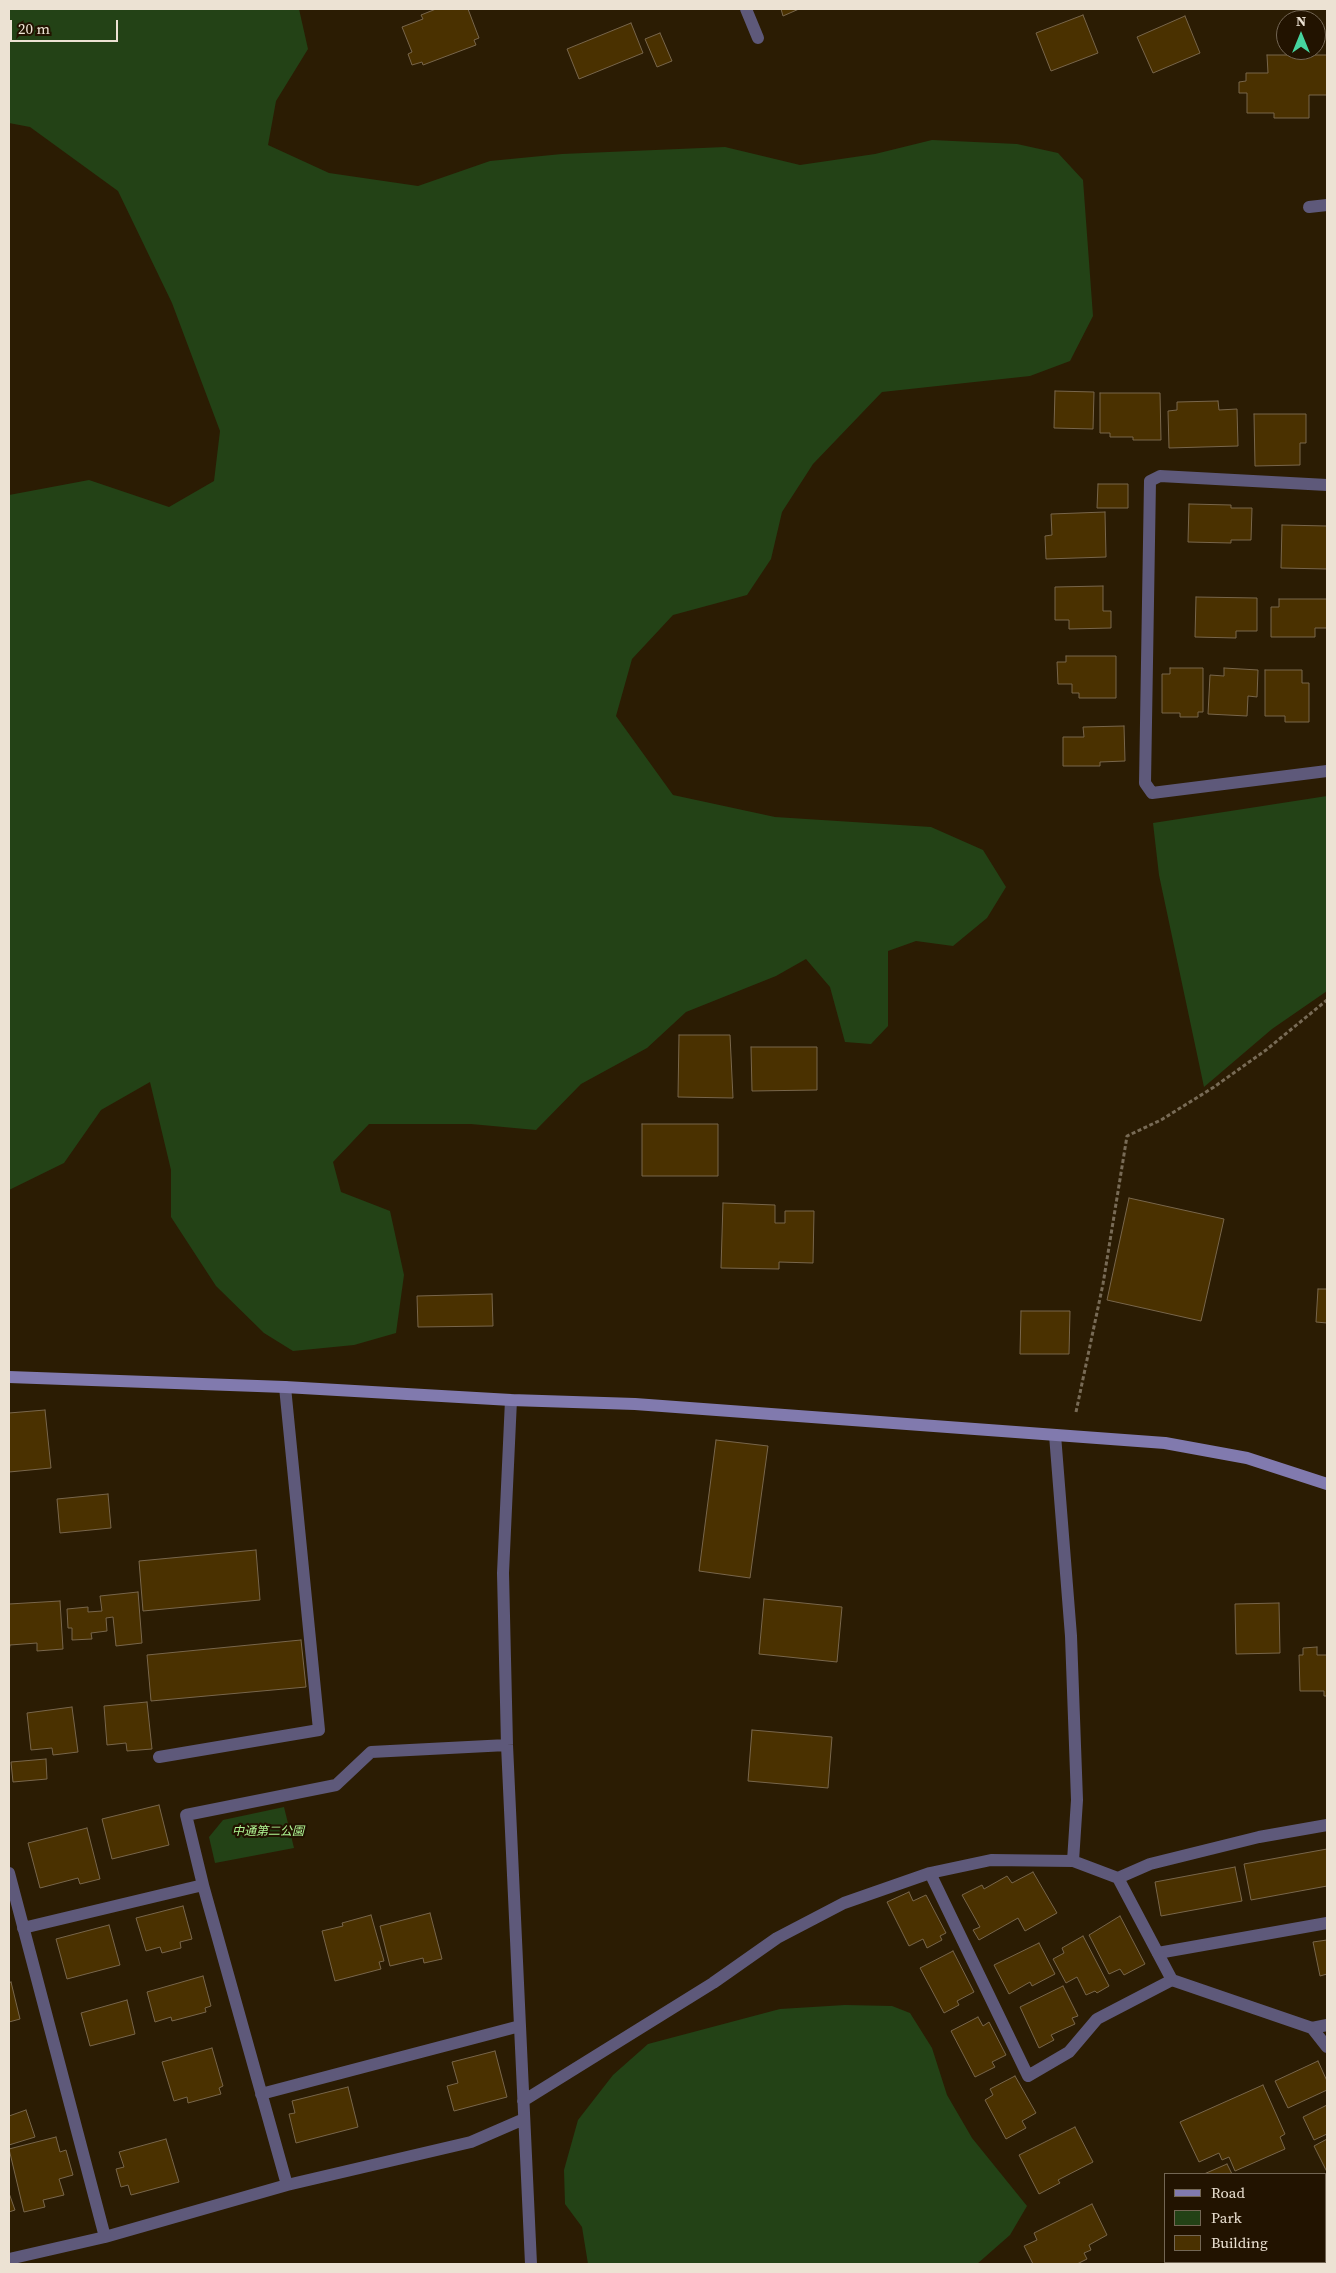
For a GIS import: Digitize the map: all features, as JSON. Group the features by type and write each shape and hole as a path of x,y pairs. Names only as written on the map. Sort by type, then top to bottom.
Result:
{"street":[{"path":"746,9 758,38"},
{"path":"1309,207 1327,205"},
{"path":"1327,485 1160,476 1150,481 1145,783 1152,793 1327,771"},
{"path":"9,1377 285,1387 511,1400 635,1404 1165,1443 1246,1458 1327,1484"},
{"path":"159,1757 319,1730 285,1387"},
{"path":"511,1400 504,1573 507,1745 531,2264"},
{"path":"1055,1435 1071,1636 1077,1800 1073,1861"},
{"path":"287,2185 186,1815 336,1785 370,1752 507,1745"},
{"path":"1118,1878 1159,1862 1259,1837 1327,1824"},
{"path":"523,2101 713,1984 777,1938 844,1903 930,1873 991,1860 1073,1861 1118,1878 1172,1980 1312,2028 1327,2025"},
{"path":"9,1873 105,2237"},
{"path":"930,1873 1028,2076 1069,2052 1096,2019 1172,1980"},
{"path":"23,1928 204,1885"},
{"path":"1158,1953 1327,1923"},
{"path":"261,2094 520,2026"},
{"path":"1312,2028 1327,2047"},
{"path":"9,2258 105,2237 287,2185 471,2142 524,2119"}],"path":[{"path":"1071,1436 1103,1284 1127,1136 1161,1120 1214,1087 1266,1050 1327,1000"}],"green space":[{"path":"9,9 299,9 308,49 276,101 268,145 329,173 418,186 490,161 562,154 725,147 800,165 875,154 932,140 1017,144 1058,153 1083,180 1093,316 1070,361 1030,376 882,392 813,464 782,512 771,559 747,595 673,615 632,659 616,716 673,795 775,817 931,827 983,850 1006,887 987,918 953,946 916,941 888,951 888,1026 871,1044 845,1042 830,987 806,959 776,976 686,1012 647,1048 581,1084 536,1130 471,1124 369,1124 333,1162 341,1192 390,1211 404,1275 396,1333 354,1345 293,1351 264,1333 216,1286 171,1217 171,1170 150,1082 101,1110 64,1163 9,1190 9,495 89,480 169,507 214,481 220,431 172,303 118,191 30,127 9,123"},
{"path":"1327,796 1327,991 1272,1029 1204,1087 1159,875 1153,823"},
{"name":"中通第二公園","path":"284,1807 294,1848 215,1863 209,1837 223,1820"},
{"path":"845,2005 892,2006 910,2013 932,2048 947,2095 972,2138 1027,2206 1010,2235 977,2264 588,2264 582,2227 565,2204 564,2170 578,2120 613,2075 648,2044 780,2009"}],"building":[{"path":"436,9 468,9 479,38 474,40 476,45 423,65 422,62 412,65 408,54 412,52 402,27 423,19 421,15"},
{"path":"781,9 799,9 783,16"},
{"path":"1083,15 1098,53 1051,71 1036,33"},
{"path":"1185,16 1200,53 1153,73 1137,37"},
{"path":"631,23 643,53 579,79 567,49"},
{"path":"660,33 672,61 657,67 645,39"},
{"path":"1267,55 1276,55 1276,60 1326,60 1327,55 1327,95 1309,95 1309,118 1274,118 1274,113 1247,113 1247,93 1239,93 1239,82 1246,81 1246,73 1268,73"},
{"path":"1055,391 1094,392 1093,429 1054,428"},
{"path":"1100,393 1160,393 1161,440 1133,440 1133,437 1110,437 1110,433 1100,433"},
{"path":"1218,401 1219,410 1237,409 1238,446 1169,448 1168,411 1177,410 1177,402"},
{"path":"1254,414 1306,414 1306,443 1300,443 1300,465 1255,466"},
{"path":"1098,484 1128,484 1128,508 1097,508"},
{"path":"1189,504 1231,505 1231,508 1252,508 1251,540 1231,540 1231,543 1188,542"},
{"path":"1105,512 1106,557 1046,559 1045,536 1052,535 1051,514"},
{"path":"1282,525 1327,526 1327,569 1281,568"},
{"path":"1103,586 1103,611 1111,611 1111,628 1069,629 1069,620 1055,620 1055,587"},
{"path":"1196,597 1257,598 1257,631 1236,631 1236,638 1195,637"},
{"path":"1279,599 1327,599 1327,628 1315,628 1315,637 1271,637 1271,607 1279,607"},
{"path":"1066,656 1116,656 1116,698 1079,698 1079,693 1072,693 1072,684 1058,684 1057,662 1066,662"},
{"path":"1170,668 1203,668 1203,712 1198,712 1198,717 1180,717 1180,713 1162,713 1162,674 1170,674"},
{"path":"1224,668 1258,670 1257,697 1248,696 1247,716 1208,714 1210,675 1224,676"},
{"path":"1265,670 1302,670 1302,683 1309,683 1309,722 1285,722 1285,716 1265,716"},
{"path":"1124,726 1125,761 1100,762 1100,766 1063,766 1063,737 1084,737 1083,727"},
{"path":"679,1035 730,1035 733,1098 678,1097"},
{"path":"751,1047 817,1047 817,1090 752,1091"},
{"path":"642,1124 718,1124 718,1176 642,1176"},
{"path":"1129,1198 1224,1219 1201,1321 1107,1300"},
{"path":"723,1203 775,1205 775,1223 785,1223 785,1211 814,1211 813,1263 779,1262 779,1269 721,1268"},
{"path":"1318,1289 1327,1289 1327,1323 1316,1322"},
{"path":"492,1294 493,1326 418,1327 417,1296"},
{"path":"1021,1311 1070,1311 1069,1354 1020,1354"},
{"path":"45,1410 51,1468 9,1472 9,1413"},
{"path":"716,1440 768,1446 750,1578 699,1571"},
{"path":"108,1494 111,1528 60,1533 57,1499"},
{"path":"256,1550 260,1600 143,1611 139,1561"},
{"path":"138,1592 142,1643 116,1646 113,1617 106,1618 107,1631 91,1633 92,1639 72,1640 72,1628 68,1628 67,1609 88,1607 88,1612 102,1611 100,1596"},
{"path":"764,1599 842,1607 837,1662 759,1654"},
{"path":"60,1601 63,1649 37,1651 37,1643 10,1645 9,1652 9,1604"},
{"path":"1279,1603 1280,1653 1236,1654 1235,1604"},
{"path":"301,1640 306,1687 151,1701 147,1655"},
{"path":"1317,1647 1317,1655 1327,1655 1327,1696 1324,1696 1324,1691 1300,1691 1299,1655 1303,1655 1303,1648"},
{"path":"147,1702 152,1749 127,1751 126,1743 107,1745 104,1706"},
{"path":"72,1707 78,1752 53,1755 52,1748 31,1750 27,1713"},
{"path":"752,1730 832,1737 828,1788 748,1781"},
{"path":"46,1759 47,1779 13,1782 11,1762"},
{"path":"159,1805 169,1845 112,1859 102,1819"},
{"path":"87,1828 100,1879 80,1884 78,1878 40,1888 28,1843"},
{"path":"1327,1849 1327,1886 1251,1900 1244,1864"},
{"path":"1235,1867 1242,1901 1161,1916 1155,1882"},
{"path":"1033,1872 1057,1913 1025,1931 1018,1918 979,1940 973,1930 980,1927 962,1895 982,1885 984,1889 1007,1876 1012,1883"},
{"path":"909,1892 913,1901 926,1895 946,1933 940,1936 942,1940 927,1948 923,1939 909,1946 887,1902"},
{"path":"183,1906 192,1939 180,1942 181,1948 162,1953 160,1947 146,1951 136,1918"},
{"path":"430,1913 442,1959 424,1963 423,1958 390,1966 380,1926"},
{"path":"371,1915 384,1961 379,1962 381,1969 335,1981 322,1931 343,1926 342,1923"},
{"path":"1120,1916 1145,1964 1124,1975 1120,1969 1109,1974 1089,1935"},
{"path":"109,1925 120,1965 67,1979 56,1939"},
{"path":"1083,1936 1109,1986 1097,1993 1095,1991 1086,1995 1077,1977 1066,1983 1053,1959 1064,1953 1062,1948"},
{"path":"1327,1940 1327,1974 1320,1976 1313,1942"},
{"path":"1039,1943 1055,1974 1032,1986 1030,1982 1009,1994 994,1965"},
{"path":"953,1951 974,1992 957,2001 959,2005 944,2013 920,1968"},
{"path":"203,1976 211,2006 205,2008 206,2012 172,2021 171,2017 155,2022 147,1992"},
{"path":"11,1982 20,2019 9,2022 9,1983"},
{"path":"1063,1986 1078,2016 1072,2018 1075,2024 1051,2035 1054,2040 1039,2048 1020,2007"},
{"path":"127,2000 135,2034 90,2046 81,2013"},
{"path":"978,2017 983,2026 989,2022 1006,2055 992,2062 995,2067 975,2077 951,2031"},
{"path":"212,2048 223,2086 219,2088 221,2094 188,2103 187,2097 174,2101 162,2062"},
{"path":"495,2051 507,2097 454,2111 447,2086 458,2083 452,2062"},
{"path":"1318,2061 1327,2081 1327,2090 1288,2108 1275,2081"},
{"path":"1015,2076 1036,2113 1022,2121 1026,2128 1006,2139 985,2100 993,2095 990,2089"},
{"path":"1263,2085 1285,2134 1280,2137 1285,2149 1235,2171 1229,2157 1222,2160 1219,2153 1199,2162 1180,2122"},
{"path":"348,2087 358,2127 296,2143 289,2114 295,2113 292,2101"},
{"path":"1327,2105 1327,2134 1314,2140 1303,2117"},
{"path":"26,2110 35,2137 9,2145 9,2116"},
{"path":"1075,2127 1093,2162 1058,2180 1060,2183 1039,2194 1019,2155"},
{"path":"56,2137 60,2152 66,2150 73,2175 59,2179 64,2195 43,2200 45,2207 24,2212 9,2149"},
{"path":"166,2139 179,2182 131,2195 128,2185 121,2187 116,2169 124,2167 119,2152"},
{"path":"1327,2139 1327,2172 1314,2146"},
{"path":"1227,2164 1232,2173 1206,2173"},
{"path":"9,2193 15,2210 9,2212"},
{"path":"1092,2204 1107,2235 1089,2245 1091,2250 1084,2253 1087,2259 1077,2264 1033,2264 1024,2246 1037,2240 1034,2233"}]}
